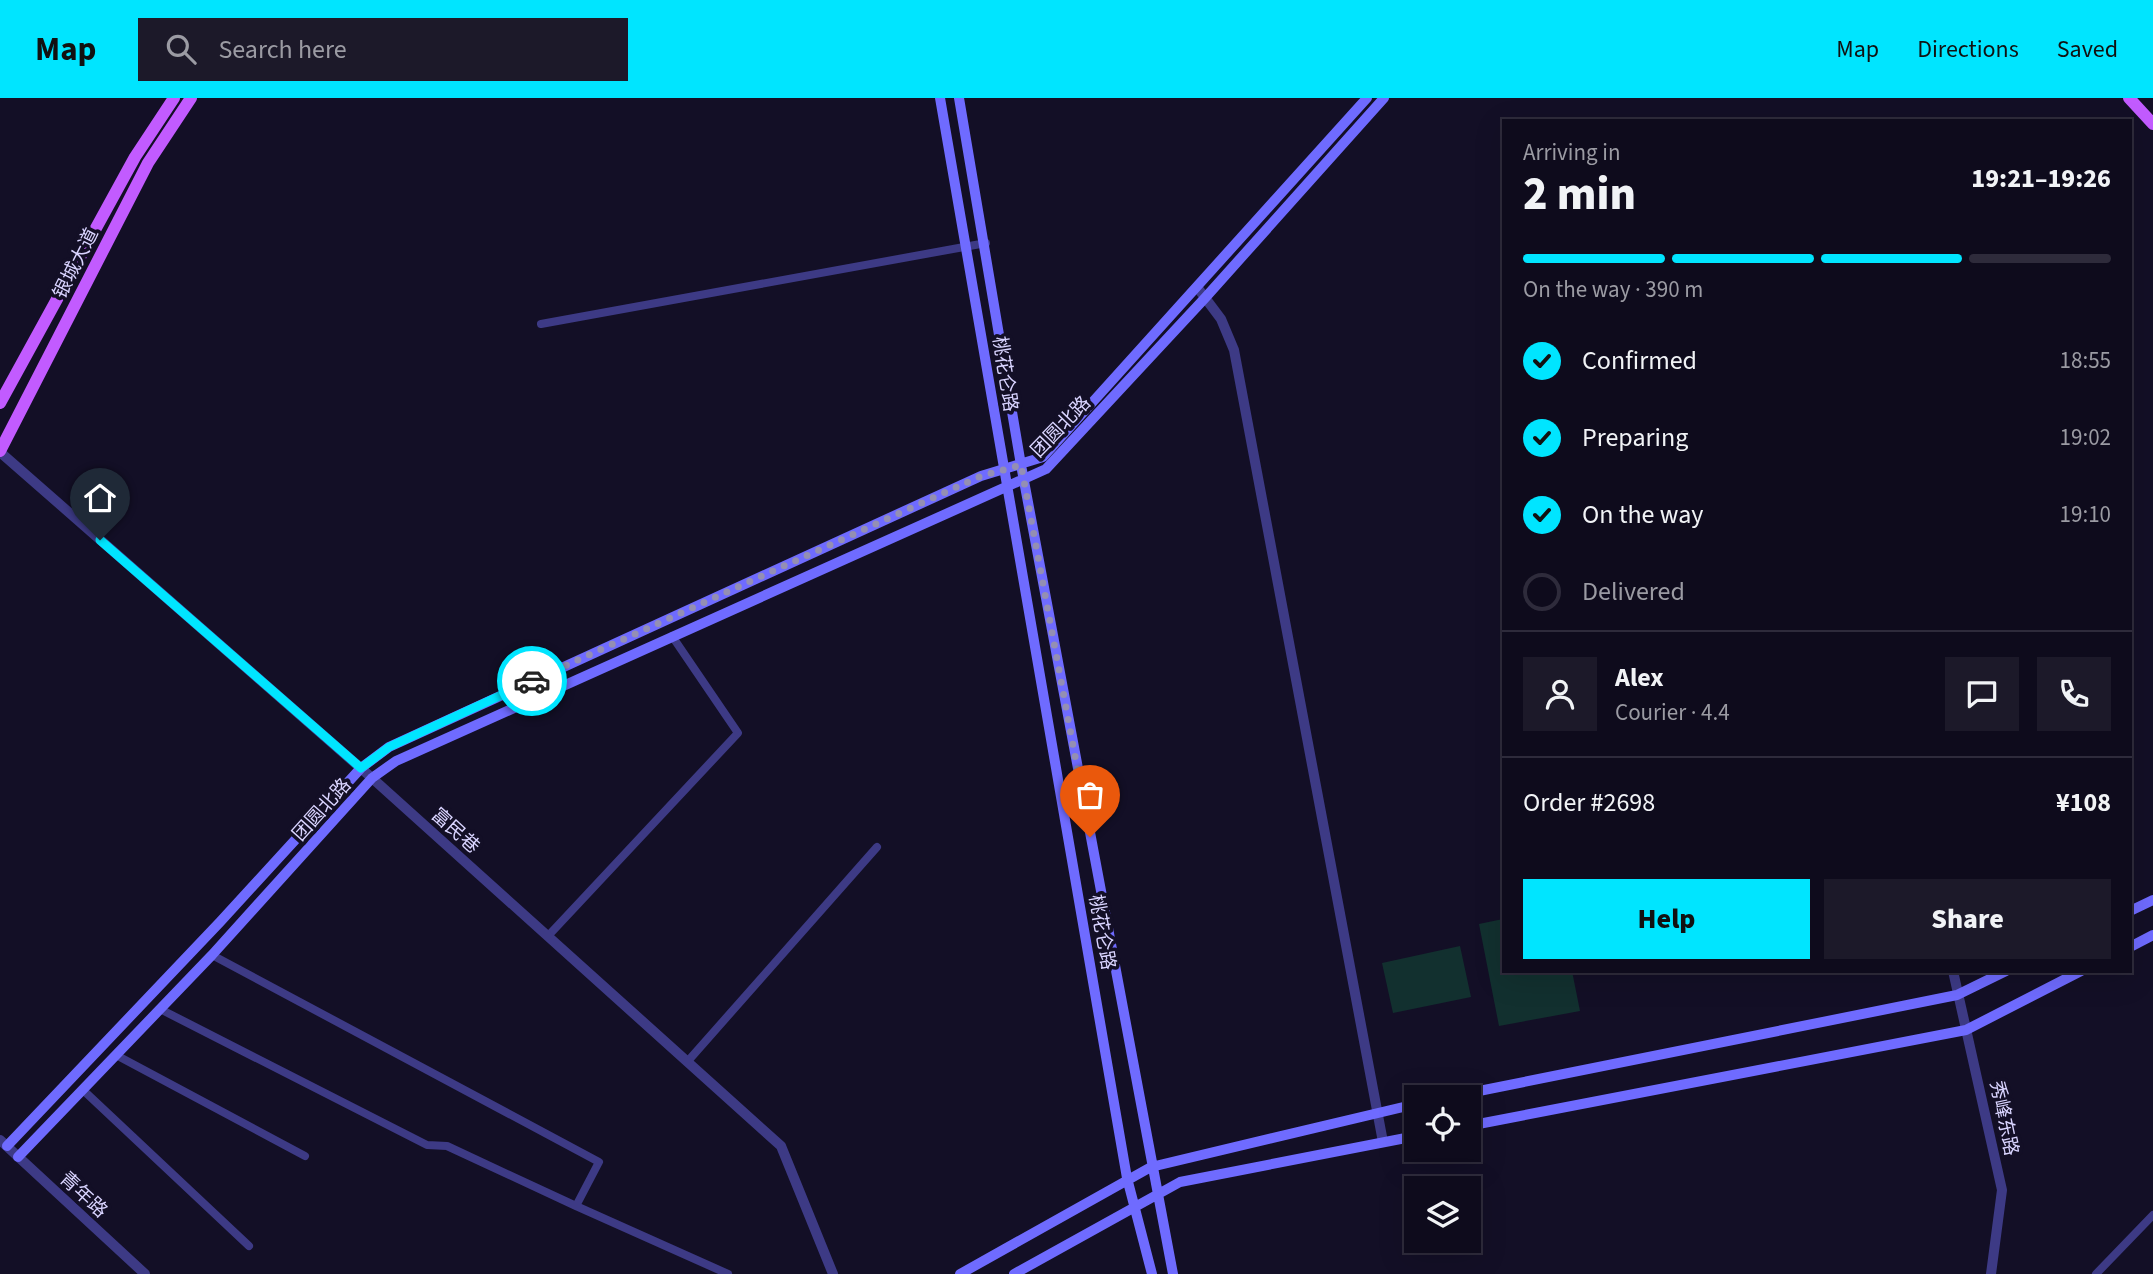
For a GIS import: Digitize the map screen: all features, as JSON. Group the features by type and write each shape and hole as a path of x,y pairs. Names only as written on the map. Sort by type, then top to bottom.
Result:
{"main road":[{"name":"银城大道","path":"0,403 135,157 174,98"},
{"name":"银城大道","path":"0,452 148,163 191,98"},
{"name":"桃花仑路","path":"940,98 968,247 1127,1178 1153,1274"},
{"name":"桃花仑路","path":"959,98 986,243 1021,465 1155,1194 1173,1274"},
{"name":"团圆北路","path":"3,1143 220,922 361,768 389,747 1004,468 1043,457 1367,98"},
{"name":"团圆北路","path":"18,1157 212,955 372,778 396,761 1046,468 1205,298 1384,98"},
{"path":"2129,98 2153,124"},
{"path":"2132,910 2153,900"},
{"path":"2132,946 2153,935"},
{"path":"1481,1091 1957,995 2002,973"},
{"path":"1481,1123 1966,1030 2077,973"},
{"path":"960,1274 1127,1178 1152,1167 1404,1106"},
{"path":"1013,1274 1180,1182 1404,1138"}],"street":[{"path":"541,324 986,243"},
{"path":"1197,287 1222,319 1234,349 1383,1142"},
{"name":"富民巷","path":"0,452 361,768 781,1146 834,1274"},
{"path":"548,936 738,733 672,636"},
{"path":"688,1061 877,847"},
{"path":"212,955 599,1162 576,1206"},
{"name":"秀峰东路","path":"1953,973 2002,1190 1992,1274"},
{"path":"160,1009 427,1145 447,1146 727,1274"},
{"path":"116,1055 305,1156"},
{"path":"83,1090 250,1246"},
{"name":"青年路","path":"3,1143 145,1274"},
{"path":"2096,1274 2153,1215"}],"green space":[{"path":"1502,919 1502,973 1572,973 1580,1011 1499,1026 1479,924"},
{"path":"1460,946 1471,997 1393,1013 1382,963"}],"way so far":[{"path":"532,681 981,476 1021,465 1090,837"}],"route":[{"path":"100,540 361,768 389,747 532,681"}]}
